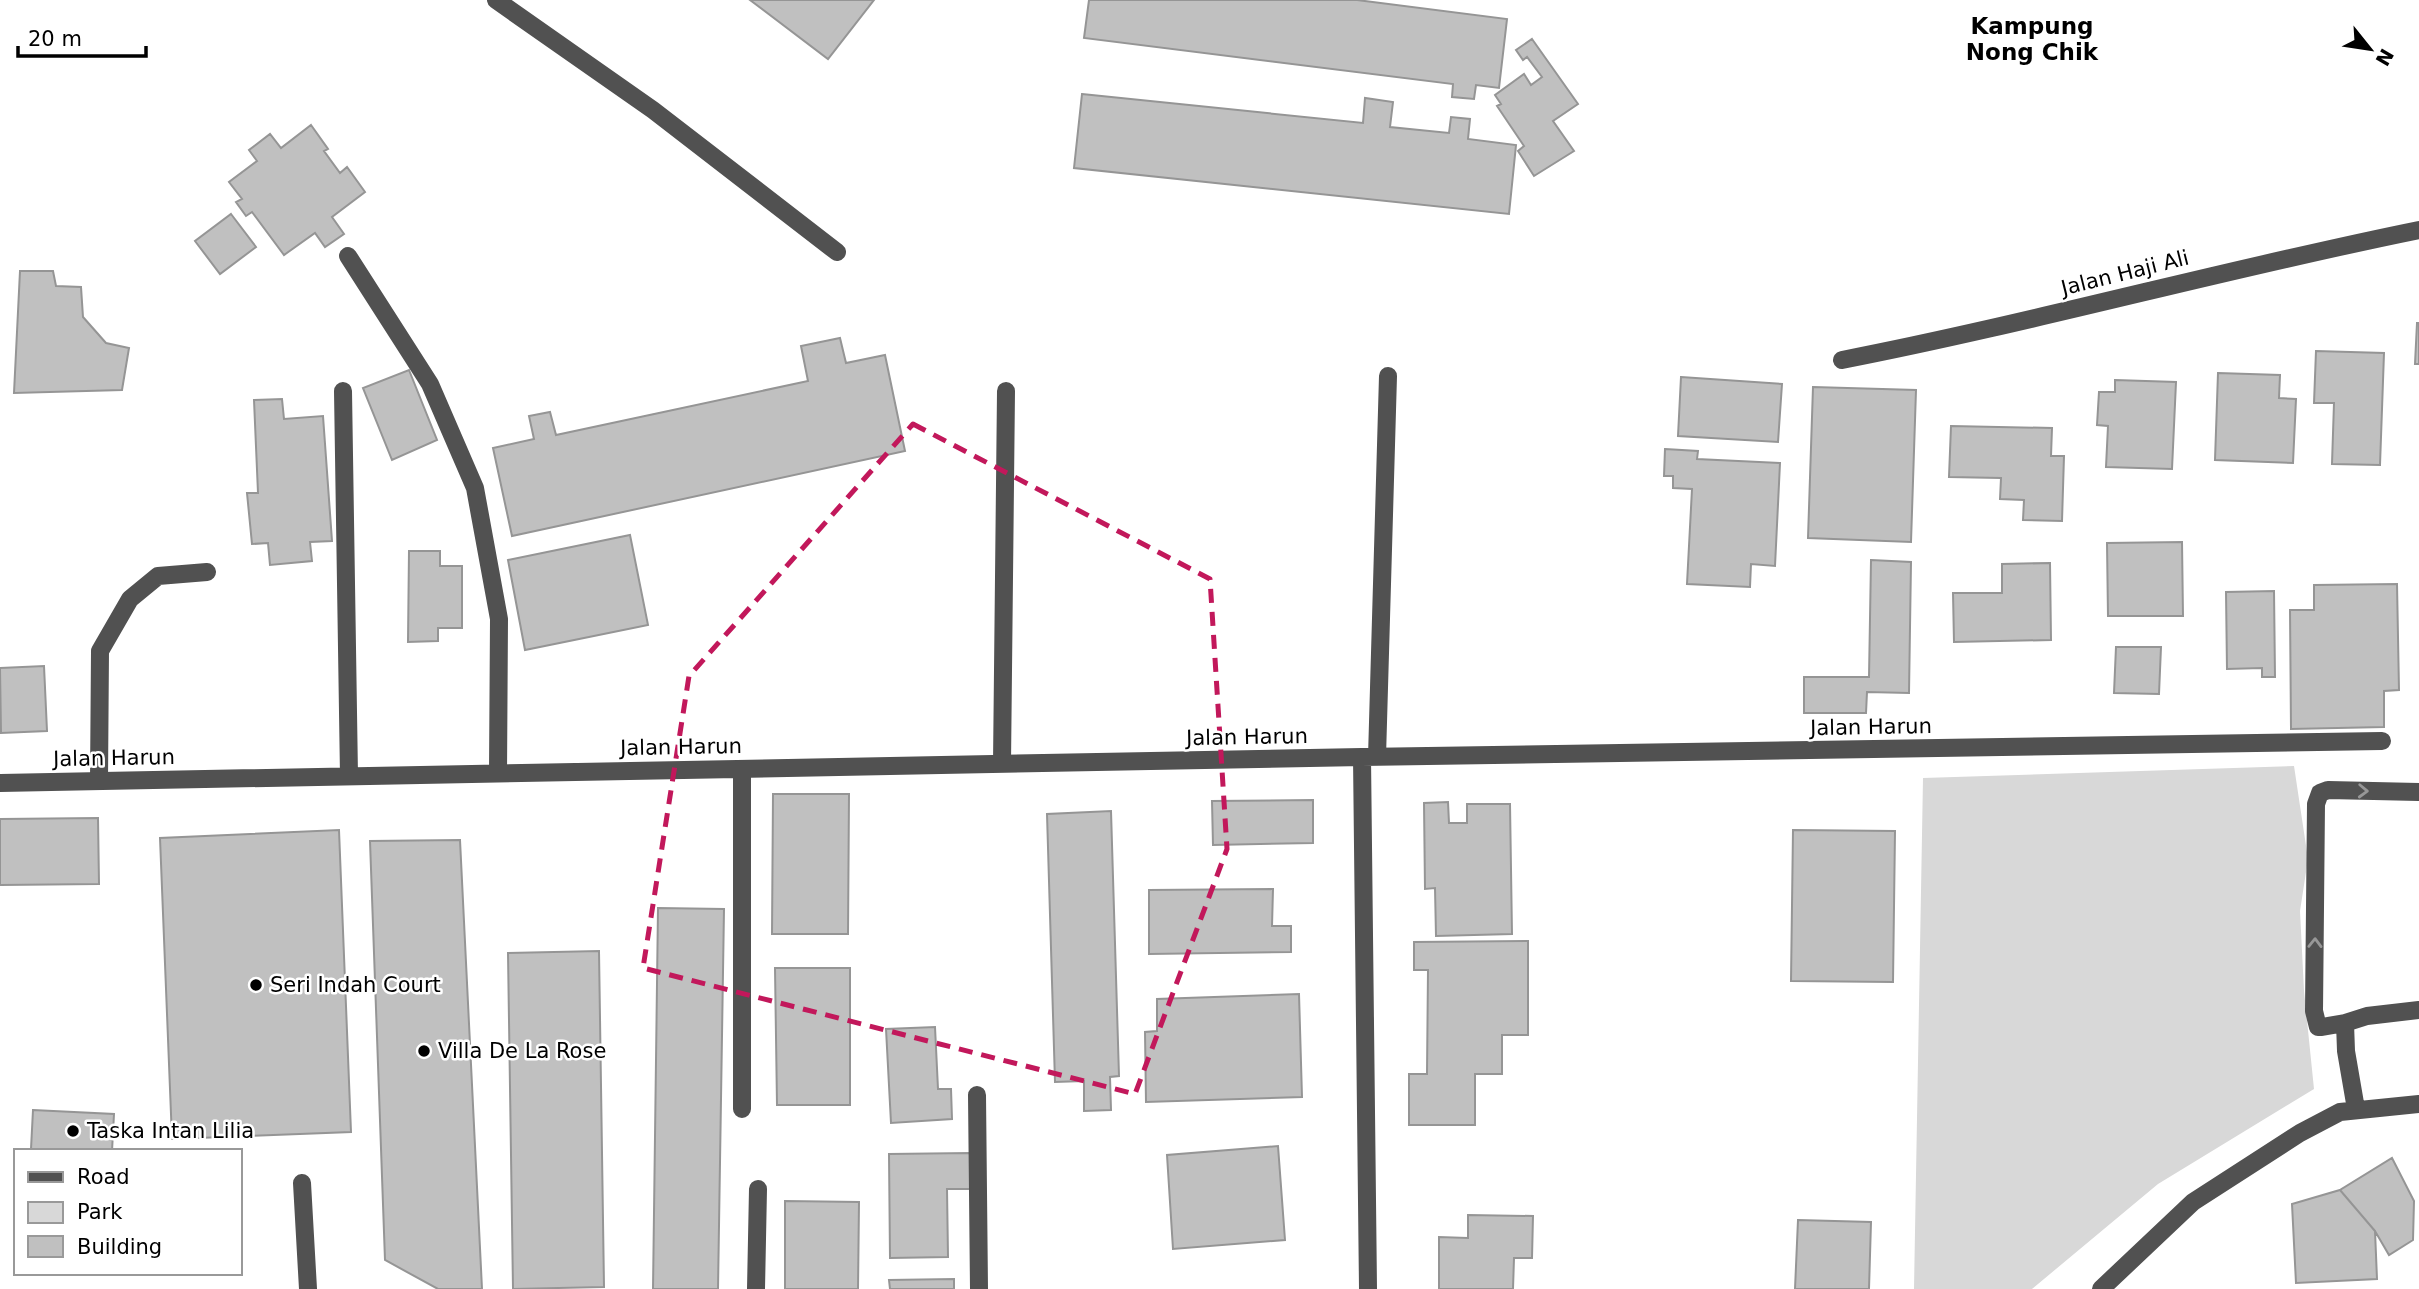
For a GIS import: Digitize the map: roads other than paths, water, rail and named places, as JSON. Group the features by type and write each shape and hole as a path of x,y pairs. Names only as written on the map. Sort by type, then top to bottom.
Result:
{"street":[{"path":"496,0 653,110 837,252"},
{"name":"Jalan Haji Ali","path":"1842,360 1947,339 2298,255 2419,230"},
{"path":"348,256 430,384 475,488 499,619 499,773"},
{"path":"1368,1289 1370,757 1388,376"},
{"path":"343,391 349,776"},
{"path":"1002,764 1006,391"},
{"path":"99,781 100,651 130,599 158,576 207,572"},
{"name":"Jalan Harun","path":"0,783 2382,741"},
{"path":"742,769 742,1109"},
{"path":"2419,792 2328,790 2320,793 2316,804 2314,1012 2318,1027 2367,1016 2419,1010"},
{"path":"2345,1023 2346,1051 2356,1109"},
{"path":"977,1095 979,1289"},
{"path":"2101,1289 2193,1202 2300,1133 2340,1112 2419,1104"},
{"path":"302,1183 308,1289"},
{"path":"756,1289 758,1189"}],"place":[{"name":"Seri Indah Court","path":"256,985"},
{"name":"Villa De La Rose","path":"424,1051"},
{"name":"Taska Intan Lilia","path":"73,1131"}],"district":[{"name":"Kampung Nong Chik","path":"2032,39"}]}
